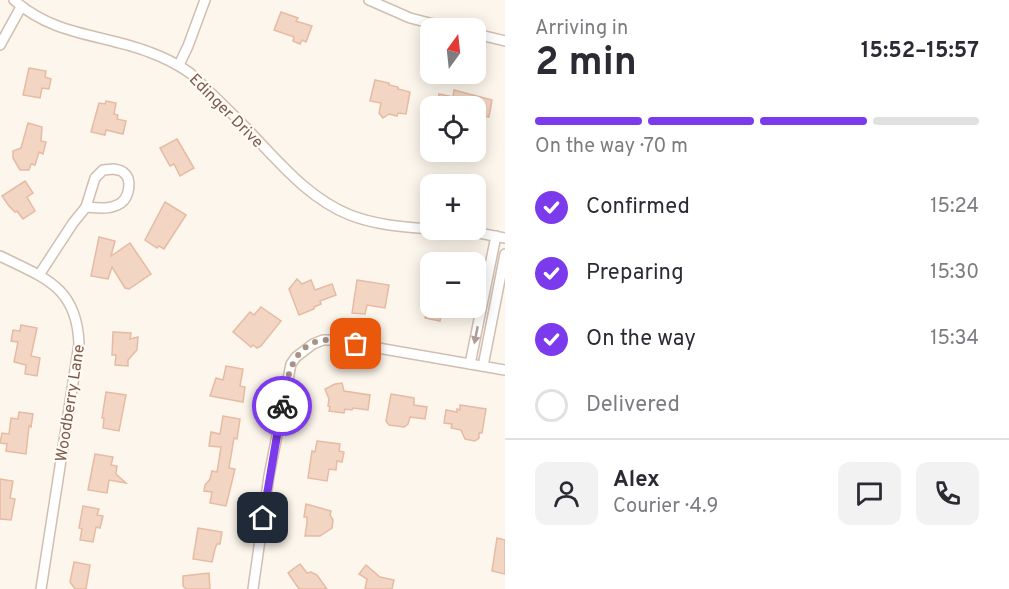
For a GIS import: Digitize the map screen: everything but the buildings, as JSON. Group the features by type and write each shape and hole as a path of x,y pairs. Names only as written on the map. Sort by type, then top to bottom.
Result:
{"street":[{"path":"178,65 188,46 205,0"},
{"path":"369,0 420,21"},
{"path":"0,45 18,3"},
{"name":"Edinger Drive","path":"18,3 63,28 147,51 178,65 190,73 290,173 319,198 352,216 398,227 420,228"},
{"path":"486,36 505,41"},
{"path":"39,275 86,207 94,178 103,170 114,169 124,172 129,187 127,196 121,203 105,209 86,207"},
{"path":"470,364 500,237"},
{"path":"483,366 505,254"},
{"name":"Woodberry Lane","path":"0,256 54,285 68,298 78,324 79,344 40,589"},
{"path":"253,589 269,476 291,364 296,357 313,344 322,340 332,340 505,370"}],"way so far":[{"path":"282,406 291,364 296,357 322,340 356,344"}],"route":[{"path":"263,518 282,406"}]}
